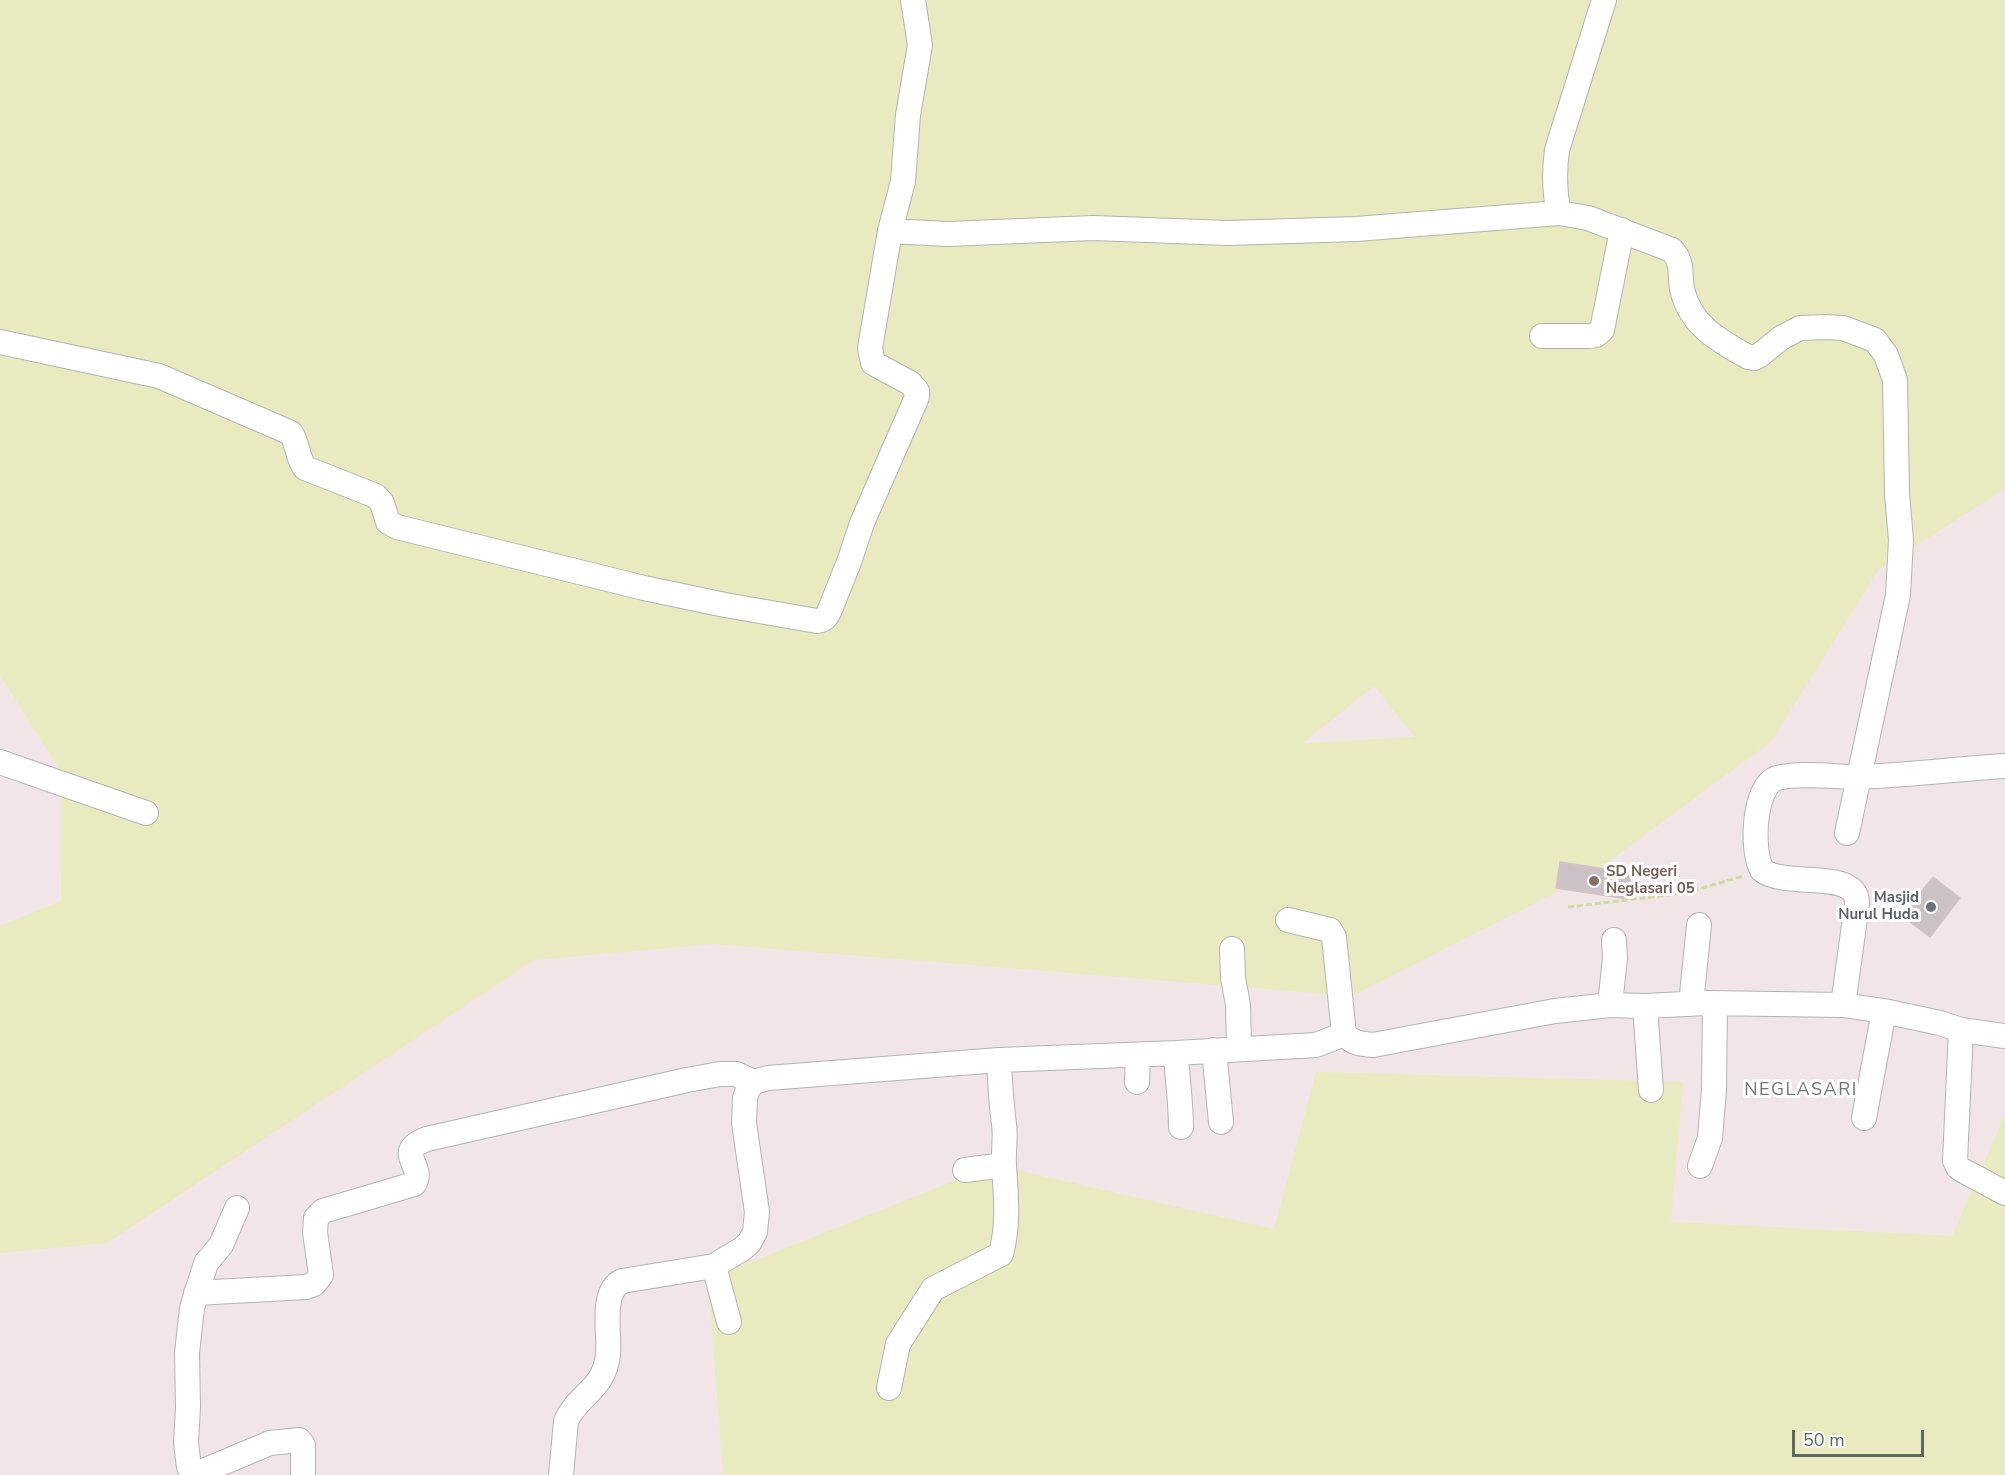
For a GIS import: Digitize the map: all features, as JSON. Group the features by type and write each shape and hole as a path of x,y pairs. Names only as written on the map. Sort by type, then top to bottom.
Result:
{"street":[{"path":"0,342 159,376 291,433 305,468 376,496 382,503 388,522 398,527 644,588 817,621 826,618 862,523 917,397 915,386 880,368 873,363 870,356 870,337 890,231 903,181 909,115 920,45 913,0"},
{"path":"1559,213 1554,194 1557,150 1604,0"},
{"path":"890,231 948,234 1093,228 1228,233 1356,229 1559,213 1588,218 1672,250 1679,258 1682,287 1687,306 1696,322 1748,357 1754,358 1760,355 1781,338 1800,328 1843,328 1875,340 1886,355 1895,380 1897,494 1901,540 1898,595 1847,833"},
{"path":"1542,336 1596,335 1602,330 1609,336 1622,230"},
{"path":"0,762 146,813"},
{"path":"1843,1005 1857,904 1856,896 1853,890 1841,884 1772,876 1762,870 1757,857 1755,827 1766,787 1775,779 1785,777 1859,777 2005,766"},
{"path":"1288,920 1324,928 1329,930 1334,937 1344,1034 1359,1044 1373,1044 1555,1011 1610,1005 1843,1005 1884,1011 1961,1030 2005,1036"},
{"path":"1691,1004 1699,925"},
{"path":"1610,1005 1615,958 1614,940"},
{"path":"1232,949 1233,978 1238,1005 1239,1049"},
{"path":"1700,1166 1711,1129 1715,1004"},
{"path":"1645,1006 1651,1090"},
{"path":"1864,1118 1884,1011"},
{"path":"1961,1030 1955,1161 1962,1170 2005,1193"},
{"path":"561,1475 566,1420 569,1413 600,1380 604,1371 608,1356 608,1300 616,1284 622,1281 714,1266 742,1250 755,1232 757,1212 744,1116 745,1098 754,1082 786,1076 999,1060 1316,1045 1344,1034"},
{"path":"1214,1050 1221,1122"},
{"path":"1176,1053 1181,1098 1181,1127"},
{"path":"1137,1082 1138,1055"},
{"path":"889,1388 898,1344 933,1289 1001,1254 1007,1218 999,1060"},
{"path":"196,1293 306,1287 314,1284 321,1275 315,1232 316,1218 323,1211 414,1184 416,1180 411,1149 416,1143 547,1110 720,1074 736,1074 754,1082"},
{"path":"965,1170 1004,1165"},
{"path":"237,1208 221,1245 206,1263 192,1308 187,1353 186,1443 189,1467 201,1472 270,1443 299,1440 303,1445 303,1475"},
{"path":"714,1266 729,1322"}],"path":[{"path":"1568,907 1686,893 1762,870"}],"green space":[{"path":"0,0 2005,0 2005,489 1879,569 1771,742 1590,875 1352,996 714,944 534,960 107,1243 0,1253 0,926 61,901 62,773 0,675","holes":["1374,686 1415,737 1303,743"]},
{"path":"1316,1072 1683,1082 1671,1222 1952,1236 2005,1115 2005,1475 723,1475 708,1279 994,1165 1274,1229"}],"building":[{"name":"SD Negeri Neglasari 05","path":"1560,862 1631,873 1628,899 1556,888"},
{"name":"Masjid Nurul Huda","path":"1933,877 1960,898 1930,937 1902,916"}],"place":[{"name":"SD Negeri Neglasari 05","path":"1594,881"},
{"name":"Masjid Nurul Huda","path":"1931,907"}],"district":[{"name":"NEGLASARI","path":"1801,1091"}]}
